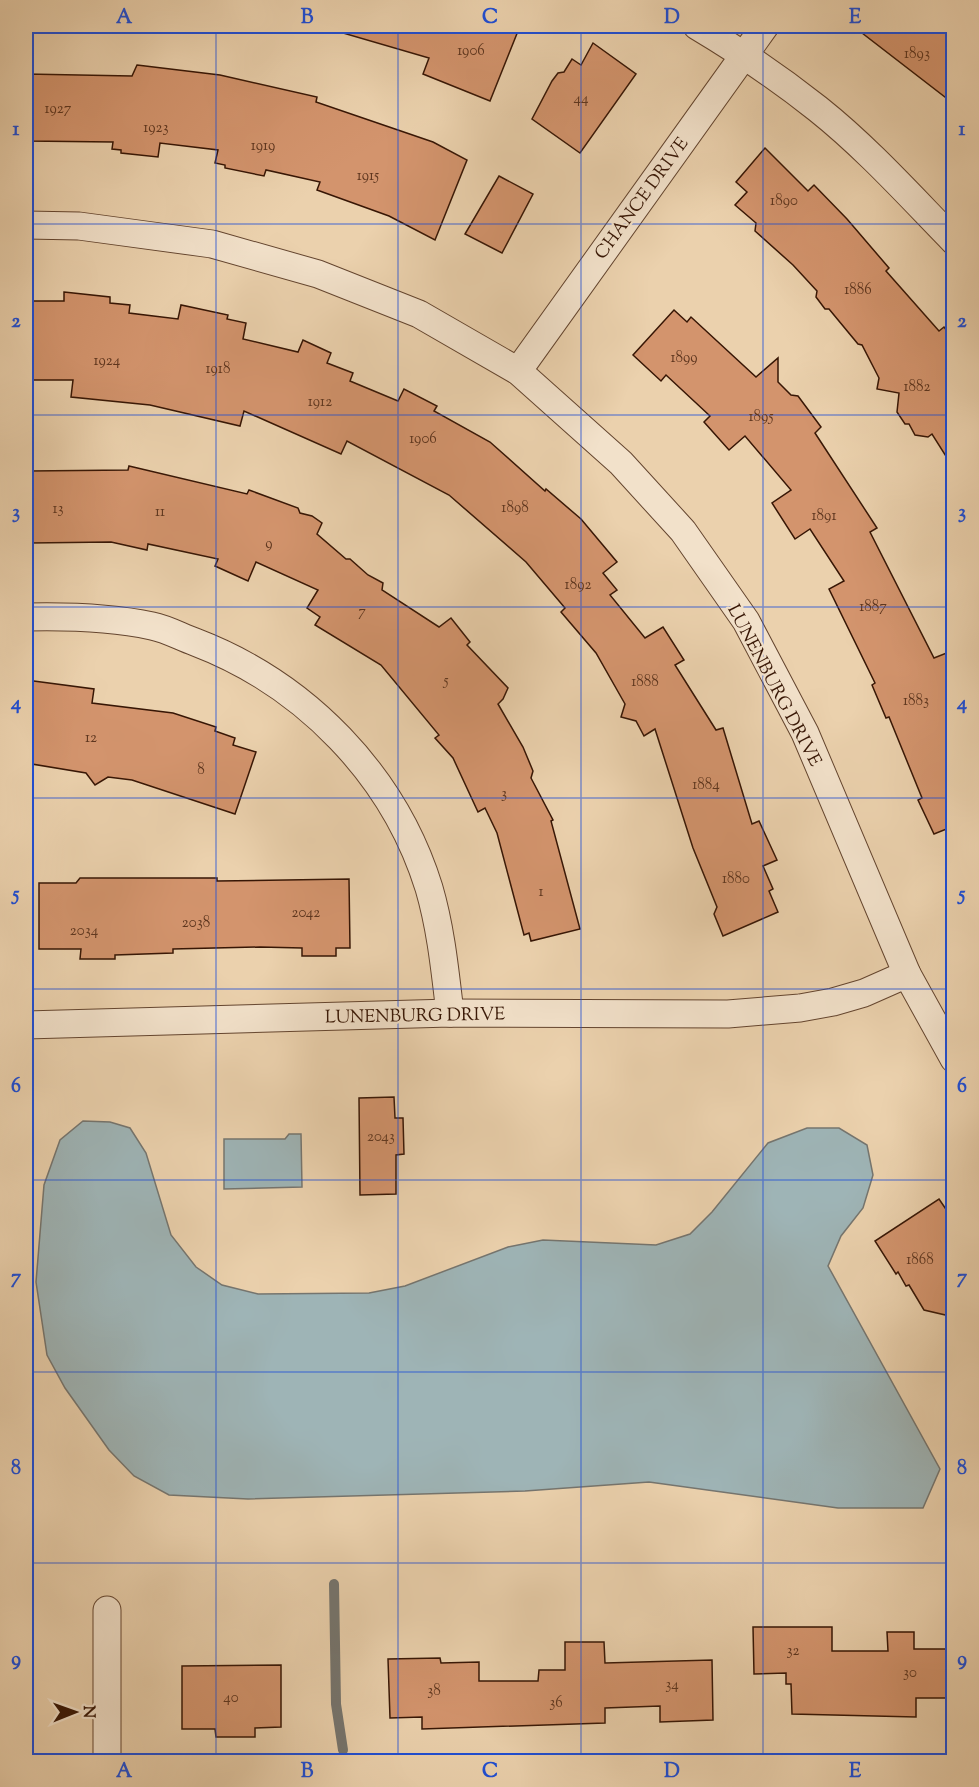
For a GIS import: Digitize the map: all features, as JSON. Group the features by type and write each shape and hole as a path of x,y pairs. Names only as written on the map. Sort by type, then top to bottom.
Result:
{"street":[{"path":"697,26 744,54 819,110 891,176 954,241"},
{"name":"CHANCE DRIVE","path":"518,371 765,26"},
{"name":"LUNENBURG DRIVE","path":"26,225 79,226 212,244 318,274 419,314 518,371 621,463 683,531 746,621 805,733 907,974 954,1059"},
{"path":"26,617 79,616 155,627 234,658 304,703 338,734 390,800 413,844 429,887 441,932 450,1013"},
{"name":"LUNENBURG DRIVE","path":"26,1026 450,1013 728,1014 822,1004 864,993 907,974"},
{"path":"106,1761 107,1610"}],"shaded area":[{"path":"83,1121 110,1122 130,1128 146,1153 171,1235 196,1267 222,1285 258,1294 369,1293 405,1286 508,1247 543,1240 656,1245 690,1234 712,1212 768,1143 807,1128 839,1128 867,1145 873,1175 863,1208 841,1236 828,1266 940,1469 923,1508 838,1508 649,1482 525,1491 248,1499 169,1495 134,1476 109,1450 65,1388 47,1355 36,1282 44,1185 60,1140"},
{"path":"289,1134 301,1134 302,1187 224,1189 224,1139 285,1139"}],"building":[{"path":"344,26 520,26 490,101 423,74 429,58 343,33"},
{"path":"853,26 954,26 954,104"},
{"path":"593,43 636,74 580,153 532,119 558,73 564,72 572,59 581,65"},
{"path":"137,65 220,75 317,97 316,102 433,142 467,160 435,240 389,216 317,190 320,182 266,170 264,176 225,168 225,165 215,163 218,150 160,143 158,157 121,153 121,150 112,149 113,142 26,141 26,74 132,76"},
{"path":"765,148 808,191 814,185 889,268 886,271 939,331 944,327 954,340 954,469 932,434 928,437 915,435 909,424 905,424 897,412 899,393 877,389 879,378 862,345 858,344 829,309 825,309 816,297 817,291 793,265 755,231 756,223 735,205 747,192 736,182"},
{"path":"499,176 533,194 502,253 465,234"},
{"path":"64,292 110,297 110,303 130,305 129,313 178,319 181,305 228,315 227,319 246,323 243,339 298,352 303,340 331,353 327,363 353,373 350,381 398,401 404,389 437,406 434,411 490,442 545,491 546,489 581,519 617,562 603,573 617,590 610,595 645,638 663,627 684,660 675,665 716,730 723,728 752,824 759,821 777,860 763,866 773,889 769,891 778,912 723,936 714,914 717,907 693,848 655,729 644,736 636,721 621,717 625,704 596,653 561,612 565,608 526,562 449,495 347,441 341,454 244,411 240,426 150,405 71,397 73,380 26,380 26,301 64,301"},
{"path":"674,310 687,322 691,317 756,377 778,358 778,382 791,395 798,396 821,427 815,433 877,528 870,532 934,658 954,650 954,826 934,834 918,800 922,798 889,717 886,718 872,685 875,683 829,589 844,581 810,529 795,539 772,503 791,490 745,436 729,450 704,422 710,416 666,375 661,381 633,355"},
{"path":"129,466 247,494 249,490 298,508 300,513 312,516 322,523 317,534 346,559 350,559 368,575 383,583 382,590 439,627 451,618 470,642 467,645 508,688 498,704 523,747 533,771 531,778 553,820 551,821 580,929 531,941 529,933 524,935 497,833 485,808 478,812 453,758 435,738 439,735 381,665 315,625 320,617 307,608 318,590 256,562 248,581 215,566 218,559 148,544 147,550 111,542 30,543 30,537 26,537 26,479 29,479 29,471 128,470"},
{"path":"26,680 94,689 92,703 173,713 216,727 215,731 235,738 233,745 256,752 235,814 132,780 108,777 95,785 86,773 26,763"},
{"path":"80,878 217,878 217,881 349,879 350,948 336,948 336,956 302,956 302,948 260,947 173,949 173,953 115,955 115,959 80,959 81,949 39,949 39,883 76,883"},
{"path":"394,1097 395,1118 403,1118 404,1154 396,1155 396,1194 360,1195 359,1098"},
{"path":"939,1199 954,1221 954,1317 924,1310 909,1285 906,1286 898,1272 896,1274 875,1241"},
{"path":"753,1627 832,1627 832,1651 888,1651 887,1632 914,1632 914,1649 954,1649 954,1698 916,1698 916,1717 792,1714 791,1684 786,1684 786,1673 754,1674"},
{"path":"565,1642 604,1642 605,1663 712,1660 713,1720 660,1722 660,1706 605,1708 605,1723 422,1729 422,1717 390,1718 388,1659 440,1658 441,1663 479,1662 479,1681 538,1681 539,1670 565,1670"},
{"path":"281,1665 281,1727 255,1728 255,1737 216,1737 215,1729 182,1729 182,1666"}],"waterway":[{"path":"334,1584 336,1704 343,1750"}]}
